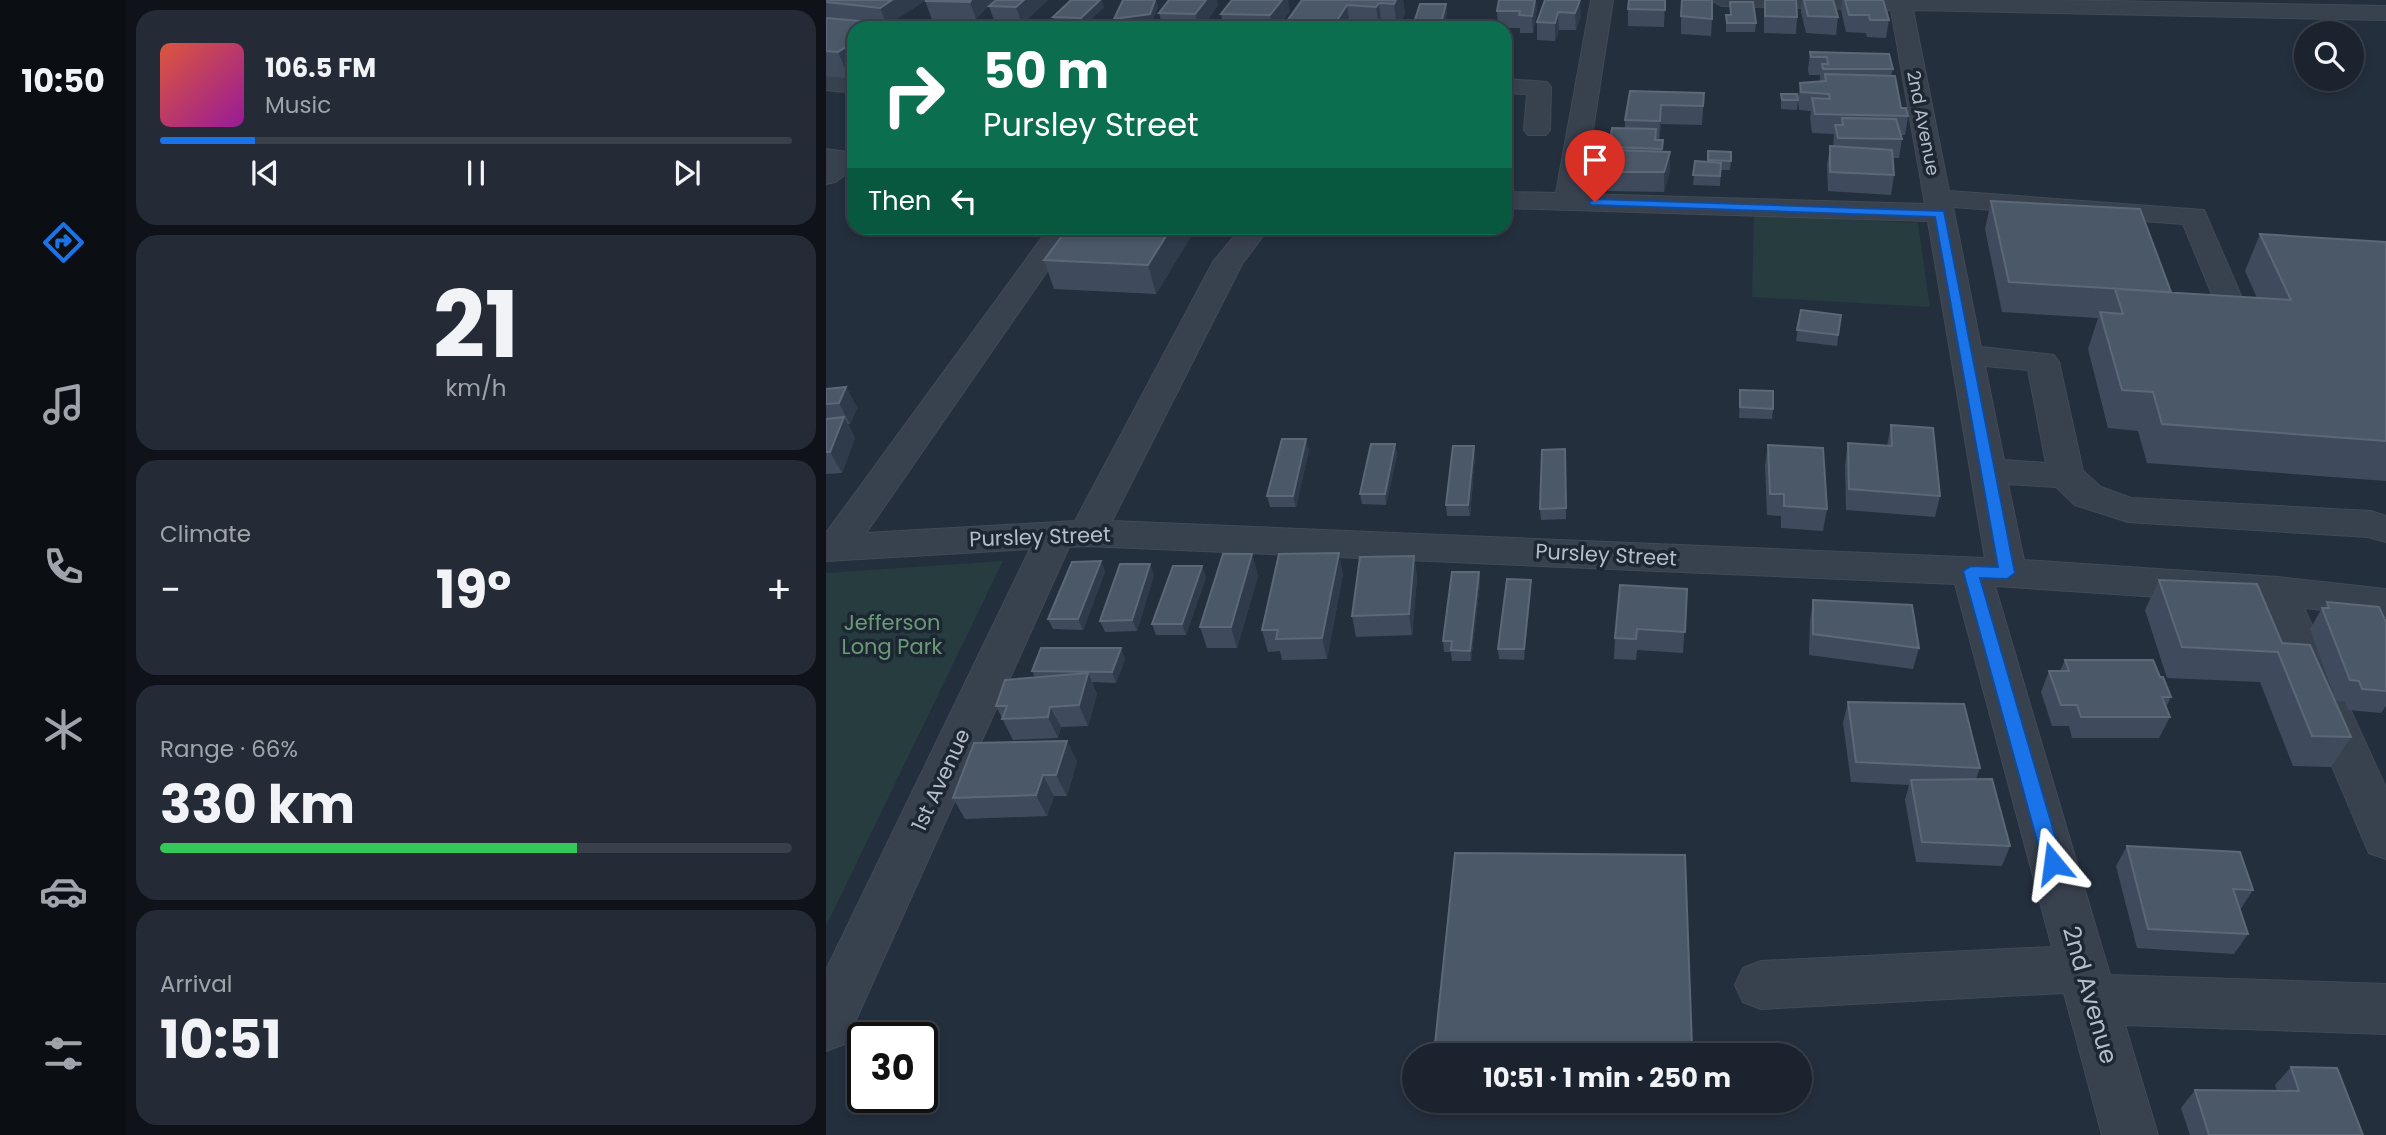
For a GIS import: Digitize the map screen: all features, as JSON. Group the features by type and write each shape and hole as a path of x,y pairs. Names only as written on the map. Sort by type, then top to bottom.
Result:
{"street":[{"path":"1568,201 1602,0"},
{"path":"1722,0 2386,13"},
{"name":"2nd Avenue","path":"1901,3 1988,471 1989,572 2087,984 2130,1135"},
{"path":"826,83 847,85"},
{"path":"1512,86 1539,87 1526,129 1580,132"},
{"path":"826,157 847,160"},
{"path":"826,176 847,161"},
{"path":"2189,185 2194,216 2227,298"},
{"path":"1512,200 1939,206 2194,216"},
{"path":"830,548 1058,235"},
{"name":"1st Avenue","path":"826,1026 1072,533 1228,262 1249,235"},
{"path":"1966,355 2043,362 2066,476 2088,496 2129,510 2371,524 2386,529"},
{"path":"1988,471 2066,476"},
{"name":"Pursley Street","path":"830,548 1072,533 1989,572 2277,592 2386,603"},
{"path":"2277,592 2386,839"},
{"path":"1761,985 2087,984 2386,1009"}],"green space":[{"path":"1754,215 1918,223 1930,307 1752,297"},
{"name":"Jefferson Long Park","path":"1003,561 826,926 826,573"}],"building":[{"path":"826,0 892,0 880,8"},
{"path":"927,0 971,0 925,1"},
{"path":"996,0 1024,0 1016,7 989,6"},
{"path":"1071,0 1100,0 1081,18 1053,17"},
{"path":"1123,0 1155,0 1150,14 1114,19"},
{"path":"1169,0 1206,0 1195,14 1159,13"},
{"path":"1232,0 1282,0 1270,15 1221,14"},
{"path":"1302,0 1396,0 1394,4 1379,3 1376,7 1347,5 1337,21 1287,21"},
{"path":"1499,0 1535,0 1532,16 1519,15 1520,11 1497,11"},
{"path":"1545,0 1580,0 1575,13 1558,12 1555,23 1537,22"},
{"path":"1629,0 1665,0 1665,10 1628,9"},
{"path":"1682,0 1712,0 1712,19 1681,16"},
{"path":"1765,0 1796,0 1797,17 1765,16"},
{"path":"1804,0 1833,0 1838,17 1808,16"},
{"path":"1845,0 1883,0 1889,20 1870,20 1869,15 1849,15"},
{"path":"1730,2 1753,2 1756,23 1727,23 1726,15 1731,15"},
{"path":"1420,4 1446,4 1442,21 1415,21"},
{"path":"826,18 860,21 847,21 847,46 838,52 826,51"},
{"path":"1810,52 1889,54 1893,69 1823,69 1822,64 1828,64 1827,57 1811,57"},
{"path":"1825,74 1895,76 1901,108 1906,108 1908,116 1815,114 1812,98 1830,99 1829,94 1801,92 1800,83 1826,81"},
{"path":"1630,91 1704,93 1703,106 1661,105 1660,121 1625,120"},
{"path":"1781,94 1797,94 1798,100 1782,100"},
{"path":"1842,118 1896,119 1902,139 1838,138 1835,125 1843,125"},
{"path":"1612,128 1656,129 1655,140 1663,140 1662,149 1609,147"},
{"path":"1830,146 1892,150 1894,175 1830,172"},
{"path":"1612,150 1670,152 1664,172 1608,172"},
{"path":"1708,151 1731,152 1731,161 1708,160"},
{"path":"1695,161 1721,163 1720,176 1693,175"},
{"path":"1991,201 2140,209 2171,292 2009,282"},
{"path":"2260,234 2386,242 2386,441 2162,424 2153,392 2122,390 2100,312 2123,314 2115,289 2291,300"},
{"path":"1063,235 1167,235 1148,265 1044,260"},
{"path":"1801,310 1841,315 1838,335 1797,330"},
{"path":"846,387 839,403 826,404 826,389"},
{"path":"1740,390 1773,391 1773,409 1740,407"},
{"path":"844,417 830,452 826,452 826,419"},
{"path":"1891,425 1933,428 1940,496 1849,489 1848,443 1892,446"},
{"path":"1282,439 1306,439 1293,496 1267,496"},
{"path":"1371,444 1395,444 1385,494 1360,494"},
{"path":"1768,445 1823,448 1827,509 1784,506 1784,494 1770,494"},
{"path":"1453,446 1474,446 1468,505 1446,505"},
{"path":"1565,449 1566,508 1540,509 1542,450"},
{"path":"1339,553 1322,638 1276,639 1278,630 1262,630 1279,554"},
{"path":"1223,554 1252,554 1231,627 1200,627"},
{"path":"1414,556 1409,614 1352,616 1360,557"},
{"path":"1101,561 1078,619 1048,619 1072,562"},
{"path":"1120,564 1150,564 1132,620 1100,621"},
{"path":"1173,566 1202,566 1182,624 1152,624"},
{"path":"1452,572 1479,572 1470,651 1451,650 1452,641 1443,641"},
{"path":"1507,579 1531,580 1524,649 1498,649"},
{"path":"2159,580 2257,584 2282,643 2310,645 2351,737 2312,736 2278,652 2182,647"},
{"path":"1620,585 1687,589 1685,632 1637,629 1636,639 1615,638"},
{"path":"1813,600 1912,605 1919,648 1813,634"},
{"path":"2327,602 2379,607 2386,622 2386,691 2362,689 2359,681 2350,680 2322,608 2329,608"},
{"path":"1041,648 1121,648 1112,672 1032,671"},
{"path":"2065,660 2153,660 2171,697 2162,697 2170,717 2081,717 2077,705 2061,705 2049,671 2069,671"},
{"path":"1088,673 1079,705 1050,707 1048,717 1002,719 1007,706 996,706 1005,680"},
{"path":"1848,702 1964,704 1980,768 1856,762"},
{"path":"1067,741 1056,775 1043,775 1036,795 953,798 974,743"},
{"path":"1992,779 2010,846 1922,842 1911,780"},
{"path":"2127,846 2240,852 2253,890 2233,889 2248,934 2148,929"},
{"path":"1455,853 1685,855 1692,1043 1435,1043"},
{"path":"2291,1067 2337,1068 2363,1135 2209,1135 2195,1090 2299,1091"}],"route":[{"path":"1595,202 1940,213 2007,573 1971,571 2053,863"}]}
